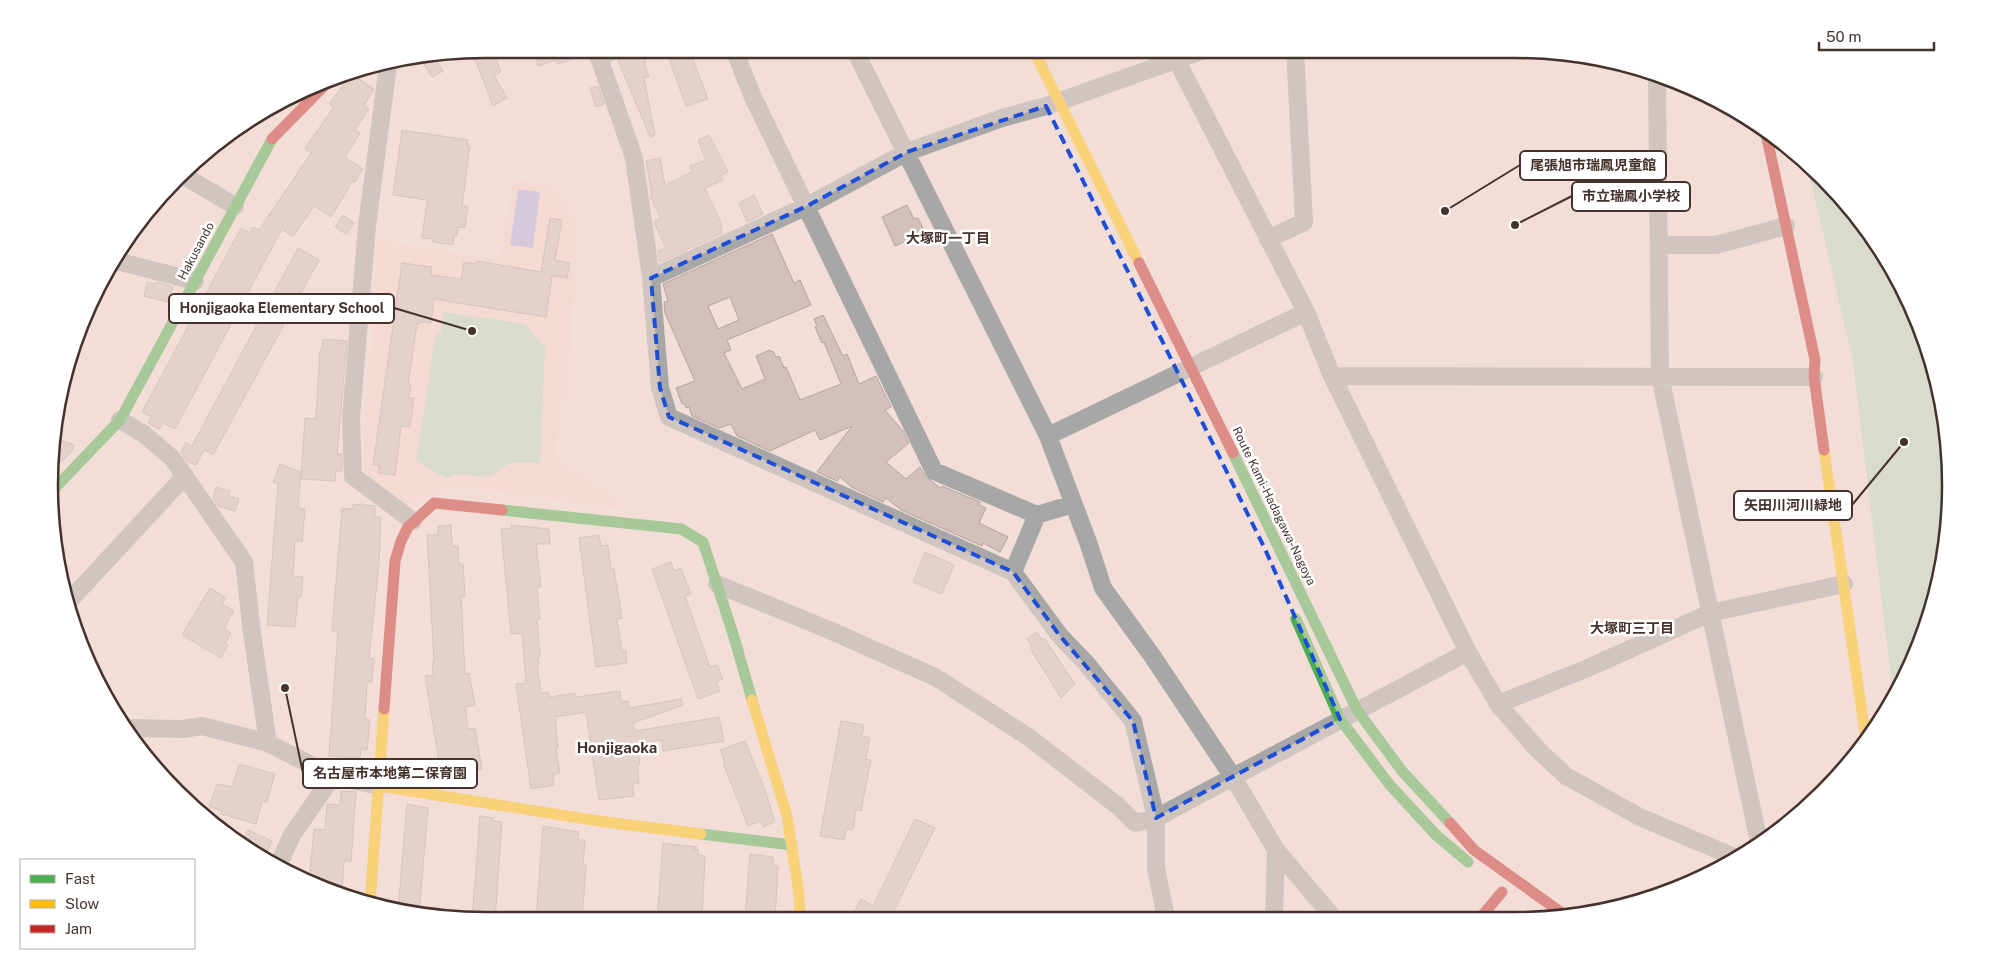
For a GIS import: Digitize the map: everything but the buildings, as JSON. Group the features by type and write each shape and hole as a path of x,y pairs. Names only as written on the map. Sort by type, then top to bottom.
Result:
{"street":[{"path":"599,58 634,158 651,278 660,388 669,417 1013,572 1060,636 1086,663 1133,721 1156,818 1156,868 1165,912"},
{"path":"738,58 752,95 934,471 1037,515 1073,504"},
{"path":"859,58 1048,436 1088,542 1103,588 1153,657 1233,776 1276,850 1329,912"},
{"name":"Route Kami-Hadagawa-Nagoya","path":"1036,58 1050,104 1181,372 1357,710 1402,771 1474,850 1557,909"},
{"path":"651,278 807,206 906,152 1002,118 1050,104 1164,58"},
{"path":"1176,58 1306,312 1332,376 1468,652 1498,704 1537,749 1566,776 1640,817 1728,854"},
{"path":"1268,239 1304,222 1295,58"},
{"path":"387,69 366,235 351,417 353,476 412,520"},
{"path":"1657,82 1660,376 1758,836"},
{"name":"Hakusando","path":"58,486 120,420 271,140 319,91"},
{"path":"1768,142 1815,360 1814,377 1864,729"},
{"path":"188,178 235,206"},
{"path":"1659,245 1716,245 1786,226"},
{"path":"120,262 195,281"},
{"path":"1048,436 1306,312"},
{"path":"1332,376 1814,377"},
{"path":"120,420 144,434 172,458 244,562 268,743"},
{"path":"73,597 185,476"},
{"path":"371,896 395,561 400,540 412,520 434,503 681,529 703,542 718,584 787,816 799,894 800,912"},
{"path":"1013,572 1037,515"},
{"path":"718,584 936,677 1027,736 1118,806 1135,823 1156,818 1468,652"},
{"path":"1498,704 1588,668 1710,613 1844,584"},
{"path":"1292,612 1340,720 1389,784 1436,835 1480,873"},
{"path":"134,728 183,729 202,726 268,743 334,776 379,786 605,822 792,844"},
{"path":"281,859 292,835 334,776"},
{"path":"1274,912 1276,850"},
{"path":"1485,912 1502,891"}],"highlighted area":[{"path":"1046,106 1265,549 1340,719 1156,818 1133,721 1060,636 1013,572 669,417 660,388 651,278 807,206 907,152"}],"shaded area":[{"path":"513,179 552,184 564,197 574,220 576,252 568,402 558,403 557,460 630,506 629,510 469,488 451,488 407,505 367,474 363,466 378,240 500,259"}],"green space":[{"path":"1810,177 1836,203 1870,247 1897,296 1919,347 1927,374 1938,429 1941,457 1941,512 1933,568 1919,622 1892,683 1853,362"},
{"path":"444,312 524,324 545,347 540,463 509,463 489,477 456,474 446,478 416,461 436,334 441,334"}],"water":[{"path":"518,189 540,192 533,248 510,245"}],"traffic: fast":[{"path":"58,485 120,420 272,139"},
{"path":"1233,453 1357,710 1402,771 1450,823"},
{"path":"502,510 681,529 703,542 752,700"},
{"path":"1296,619 1340,719 1389,784 1436,835 1468,862"},
{"path":"701,834 792,845"}],"traffic: slow":[{"path":"1037,58 1139,263"},
{"path":"1824,450 1864,729"},
{"path":"752,700 787,816 799,894 800,912"},
{"path":"371,896 384,709"},
{"path":"379,786 605,822 701,834"}],"traffic: jam":[{"path":"272,139 319,91"},
{"path":"1768,141 1815,360 1814,377 1824,450"},
{"path":"1139,263 1233,453"},
{"path":"384,709 395,561 401,541 408,527 434,503 502,510"},
{"path":"1450,823 1474,850 1557,909"},
{"path":"1485,912 1502,892"}],"place":[{"name":"尾張旭市瑞鳳児童館","path":"1445,211"},
{"name":"市立瑞鳳小学校","path":"1515,225"},
{"name":"Honjigaoka Elementary School","path":"472,331"},
{"name":"矢田川河川緑地","path":"1904,442"},
{"name":"名古屋市本地第二保育園","path":"285,688"}],"district":[{"name":"大塚町一丁目","path":"948,238"},
{"name":"大塚町三丁目","path":"1632,628"},
{"name":"Honjigaoka","path":"617,747"}]}
